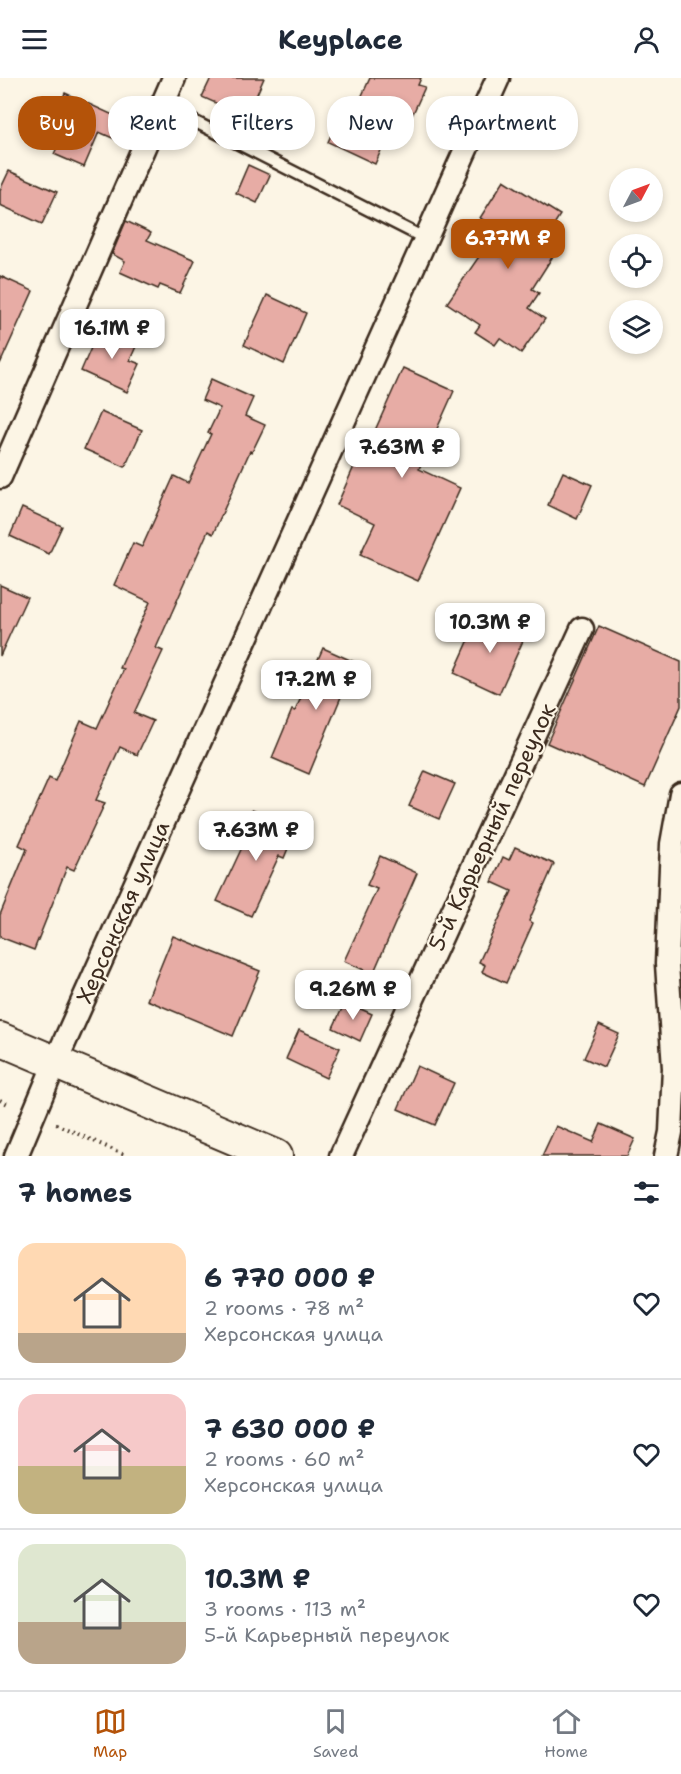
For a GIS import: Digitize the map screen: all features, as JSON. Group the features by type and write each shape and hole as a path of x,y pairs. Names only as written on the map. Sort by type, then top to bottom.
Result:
{"main road":[{"path":"0,1039 276,1156"}],"street":[{"path":"166,96 174,78"},
{"name":"Херсонская улица","path":"16,1156 498,78"},
{"path":"0,477 142,150"},
{"name":"5-й Карьерный переулок","path":"341,1156 582,629"},
{"path":"666,1156 671,1132 677,1046 667,964 672,844 681,794"}],"lane":[{"path":"198,123 426,239"}],"path":[{"path":"0,1100 127,1156"}],"building":[{"path":"211,78 264,78 256,96 210,96 210,101 202,97"},
{"path":"370,78 421,78 418,85 425,87 414,111 414,96 362,96"},
{"path":"96,107 108,113 108,136 99,132 96,139"},
{"path":"56,150 91,150 84,167 54,154"},
{"path":"345,150 381,150 375,164"},
{"path":"248,165 270,175 257,203 236,193"},
{"path":"9,171 57,192 42,224 0,205 0,190"},
{"path":"504,180 560,215 539,248 553,256 532,289 539,293 529,308 545,319 521,353 500,338 495,345 475,332 480,325 447,303 498,229 480,218"},
{"path":"126,221 151,233 147,240 195,261 180,293 160,285 158,289 120,272 125,261 112,254"},
{"path":"0,276 33,291 0,364"},
{"path":"267,295 306,313 284,364 244,345"},
{"path":"100,327 137,344 130,360 140,364 127,392 81,371"},
{"path":"403,368 454,391 419,469 460,488 418,581 360,555 375,523 337,505 364,444 368,446"},
{"path":"211,379 253,398 245,416 265,425 252,452 250,451 213,534 208,531 156,648 163,651 134,713 153,721 137,755 120,747 96,800 105,803 74,870 67,867 34,950 0,937 0,915 27,849 19,845 49,778 55,781 81,721 97,728 124,669 120,668 150,602 114,585 133,543 142,547 174,476 188,483 211,434 208,433 220,408 202,400"},
{"path":"101,412 142,430 125,467 84,449"},
{"path":"563,472 592,485 577,519 548,505"},
{"path":"22,508 62,526 49,554 10,536"},
{"path":"0,585 27,597 0,656"},
{"path":"481,613 526,634 499,694 454,673"},
{"path":"599,626 681,662 681,706 645,787 547,743"},
{"path":"323,648 361,665 349,695 343,692 309,774 272,758 292,710 295,711"},
{"path":"425,771 455,784 439,819 409,806"},
{"path":"252,810 296,829 284,858 279,856 251,916 217,901 245,841 240,839"},
{"path":"515,847 554,864 529,921 533,923 506,983 482,972 485,965 479,962 512,891 492,882 503,857 509,860"},
{"path":"380,856 417,873 373,974 344,961 377,889 367,885"},
{"path":"173,936 260,971 233,1036 147,1000"},
{"path":"345,1002 372,1014 360,1041 333,1028"},
{"path":"599,1025 619,1034 604,1067 584,1058"},
{"path":"299,1030 340,1048 326,1078 286,1059"},
{"path":"417,1066 454,1083 435,1125 398,1109"},
{"path":"601,1124 635,1139 627,1156 542,1156 556,1126 593,1142"}]}
